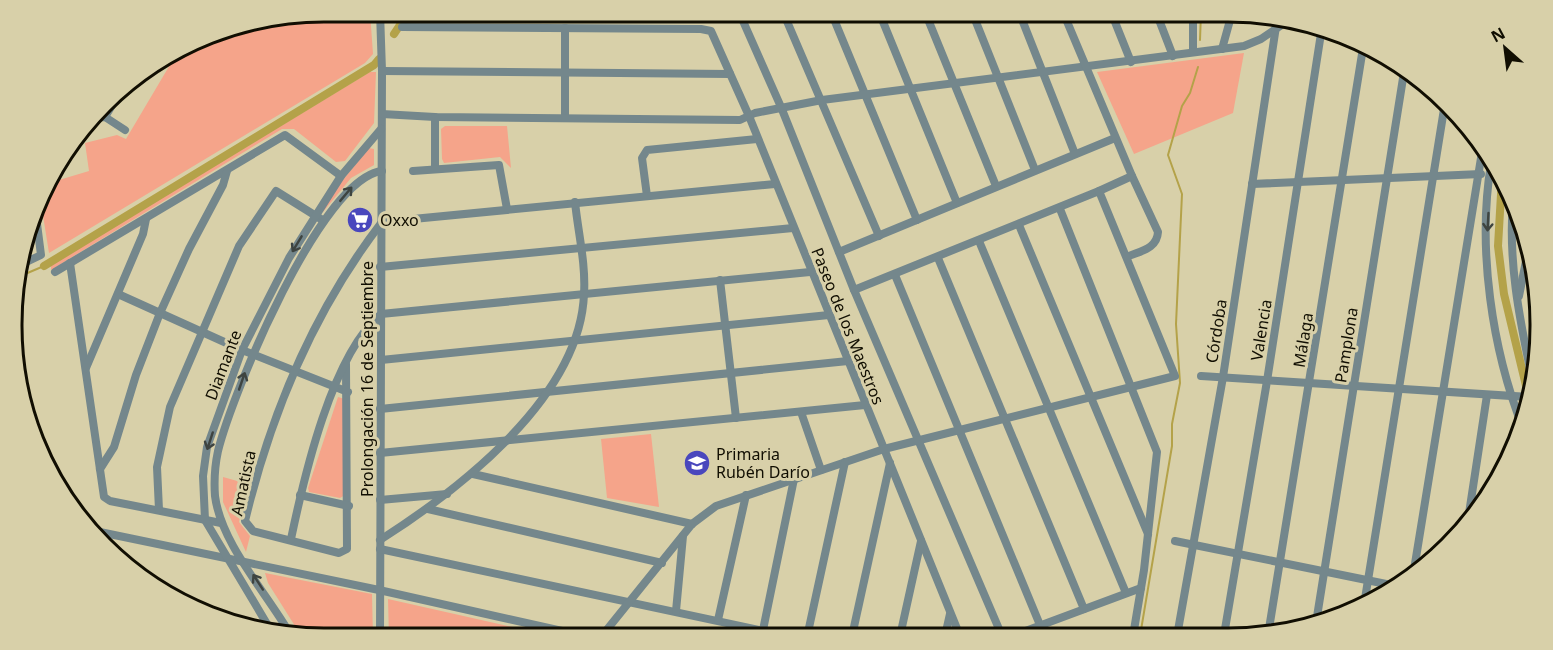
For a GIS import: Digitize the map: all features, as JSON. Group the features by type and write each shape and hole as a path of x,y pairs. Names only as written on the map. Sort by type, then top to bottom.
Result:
{"street":[{"name":"Prolongación 16 de Septiembre","path":"380,22 382,222 380,628"},
{"path":"744,22 782,106 854,290 999,628"},
{"path":"787,22 879,236"},
{"path":"835,22 917,220"},
{"path":"883,22 957,203"},
{"path":"929,22 996,186"},
{"path":"976,22 1035,170"},
{"path":"1023,22 1075,154"},
{"path":"1067,22 1115,138 1158,232 1157,240 1152,246 1126,257"},
{"path":"1115,22 1131,62"},
{"path":"1160,22 1173,56"},
{"path":"1192,52 1193,22"},
{"path":"1222,49 1229,22"},
{"name":"Córdoba","path":"1178,628 1223,377 1276,26"},
{"path":"402,27 565,28 566,118"},
{"path":"382,114 435,117 740,120 782,106 822,100 1249,45 1279,27"},
{"name":"Paseo de los Maestros","path":"565,28 706,29 713,35 749,116 810,272 891,463 957,628"},
{"name":"Valencia","path":"1225,628 1267,381 1320,38"},
{"name":"Málaga","path":"1270,625 1362,54"},
{"path":"382,71 730,74"},
{"name":"Pamplona","path":"1317,613 1403,78"},
{"path":"1366,594 1397,388 1443,113"},
{"path":"106,117 125,130"},
{"path":"435,117 435,169"},
{"name":"Diamante","path":"266,622 226,559 205,520 203,476 207,447 242,350 263,304 314,214 341,176 381,129"},
{"path":"55,272 285,135 291,136 341,176"},
{"path":"839,252 1115,138"},
{"path":"647,196 642,158 647,150 757,139"},
{"path":"1415,562 1481,159"},
{"path":"413,171 499,165 507,209"},
{"path":"1252,184 1433,178 1479,175 1488,170"},
{"path":"100,469 114,447 136,375 160,313 189,249 223,185 227,171"},
{"name":"Diamante","path":"284,625 221,523 215,496 218,450 251,353 273,308 324,221 356,183 365,176 382,171"},
{"path":"1491,175 1487,270 1494,320 1518,410"},
{"path":"854,290 1060,209 1132,176"},
{"path":"382,222 775,184"},
{"path":"608,628 692,524 709,509 884,449 1175,376 1099,191"},
{"path":"159,510 157,467 170,407 239,246 274,193 280,192 324,221"},
{"path":"380,540 428,509 472,474 506,441 548,392 574,342 585,293 575,202"},
{"path":"1060,209 1157,452 1134,628"},
{"path":"85,369 143,234 146,219"},
{"name":"Amatista","path":"346,364 349,546 344,552 253,531 245,521 269,431 321,313 357,254 382,222"},
{"path":"1512,223 1511,246 1517,301 1529,358"},
{"path":"1019,225 1148,534"},
{"path":"380,267 793,228"},
{"path":"29,261 41,255 38,231"},
{"path":"979,241 1126,593"},
{"path":"938,258 1084,609"},
{"path":"70,263 106,499 221,523"},
{"path":"1517,301 1525,266"},
{"path":"291,539 315,440 335,388 362,331 381,314 810,272"},
{"path":"896,275 1040,625"},
{"path":"720,280 736,418"},
{"path":"118,294 242,350 348,392"},
{"path":"381,360 829,315"},
{"path":"380,409 848,361"},
{"path":"1201,376 1522,397"},
{"path":"1470,506 1487,395"},
{"path":"380,453 866,405"},
{"path":"801,412 820,470"},
{"path":"809,628 844,462"},
{"path":"854,628 891,463"},
{"path":"472,474 692,524"},
{"path":"763,628 794,479"},
{"path":"380,500 448,494"},
{"path":"300,495 349,506"},
{"path":"718,620 746,495"},
{"path":"428,509 662,563"},
{"path":"106,534 549,628"},
{"path":"676,611 684,534"},
{"path":"902,628 921,539"},
{"path":"1175,541 1384,584"},
{"path":"380,549 754,628"},
{"path":"1032,628 1141,588"},
{"path":"947,628 950,612"},
{"path":"273,623 280,617"}],"shaded area":[{"path":"371,22 373,54 365,63 49,253 43,217 60,180 89,171 85,143 117,135 126,139 169,66 191,54 228,39 266,28 305,23"},
{"path":"1244,53 1233,113 1134,154 1097,72"},
{"path":"370,72 376,72 374,123 345,161 336,162 294,129 282,129 51,270 51,265"},
{"path":"445,126 507,126 511,168 500,157 444,163 441,129"},
{"path":"369,148 374,149 374,165 351,178 323,212 321,207"},
{"path":"338,397 345,399 345,495 340,498 309,492 308,488"},
{"path":"651,434 659,507 607,498 601,439"},
{"path":"223,477 248,484 239,522 250,536 246,552 223,502"},
{"path":"265,573 372,594 373,628 295,626 268,583"},
{"path":"388,599 517,628 389,628"}],"waterway":[{"path":"394,34 402,22"},
{"path":"1200,40 1201,22"},
{"path":"44,266 374,65 379,59"},
{"path":"1141,628 1172,446 1172,424 1180,383 1176,324 1182,194 1168,155 1182,106 1190,93 1198,67"},
{"path":"1501,195 1498,246 1504,294 1525,382"},
{"path":"27,273 44,266"}],"place":[{"name":"Oxxo","path":"360,220"},
{"name":"Primaria Rubén Darío","path":"697,463"}]}
